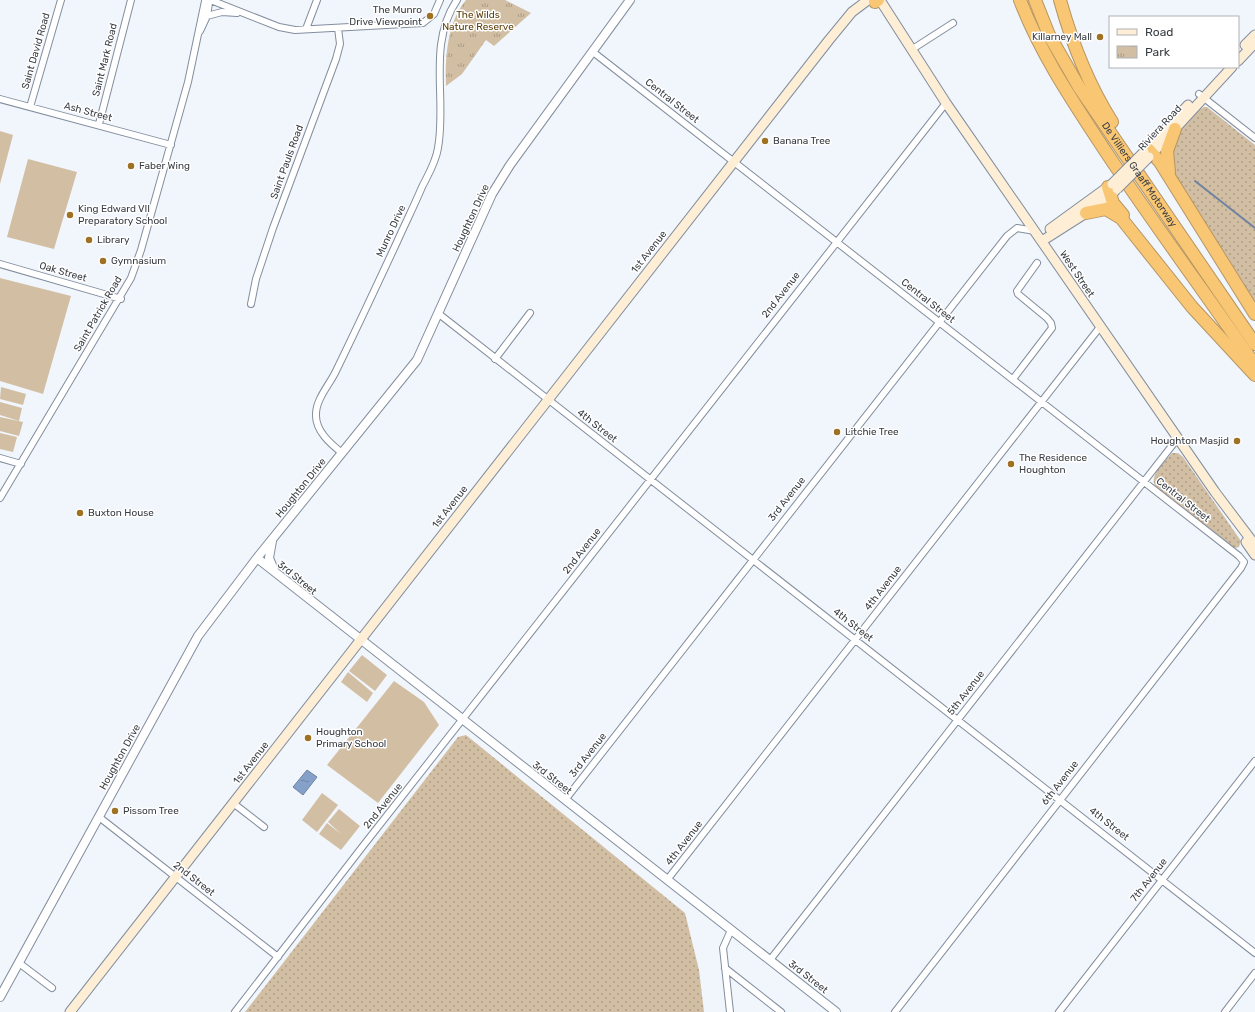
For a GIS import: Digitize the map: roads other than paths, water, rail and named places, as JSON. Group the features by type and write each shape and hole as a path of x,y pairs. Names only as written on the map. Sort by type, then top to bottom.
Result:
{"highway":[{"path":"1012,0 1022,20 1034,33"},
{"path":"1020,0 1034,33 1052,68 1092,131 1255,365"},
{"name":"De Villiers Graaff Motorway","path":"1034,0 1049,35 1068,69 1255,344"},
{"path":"1060,0 1081,62 1097,96 1120,137 1124,152"},
{"path":"1172,183 1166,155 1175,129"},
{"path":"1148,153 1172,183 1255,314"},
{"path":"1112,189 1117,208 1196,309"},
{"path":"1086,213 1106,209 1121,218 1180,292 1255,375"}],"main road":[{"name":"1st Avenue","path":"70,1012 547,400 848,17 854,16 875,0"},
{"name":"West Street","path":"875,0 899,37 904,40 912,50 946,103 1039,236 1100,327 1234,518 1234,524 1255,551"},
{"path":"1239,51 1255,35"},
{"path":"1239,60 1255,43"},
{"name":"Riviera Road","path":"1148,153 1175,129 1223,68"},
{"name":"Riviera Road","path":"1039,236 1086,213 1148,153 1201,96 1231,68"},
{"name":"Riviera Road","path":"1039,236 1112,189"}],"street":[{"name":"Saint David Road","path":"30,107 61,0"},
{"name":"Saint Mark Road","path":"99,124 131,0"},
{"path":"306,29 317,0"},
{"path":"211,1 283,28 306,29 422,23 434,14 440,0"},
{"name":"Munro Drive","path":"342,453 321,431 316,421 316,412 376,288 435,160 440,130 440,56 449,16 457,0"},
{"name":"Houghton Drive","path":"0,997 198,636 257,558 417,360 492,194 510,165 630,0"},
{"name":"Saint Patrick Road","path":"0,498 121,298 136,266 171,145 200,31 207,16 211,1"},
{"name":"Saint Patrick Road","path":"200,31 200,24 211,1"},
{"path":"207,16 226,12 248,15"},
{"path":"912,50 953,23"},
{"name":"Saint Pauls Road","path":"251,304 256,279 273,228 336,59 340,44 338,28"},
{"name":"Central Street","path":"593,52 1242,558 1244,562 1242,568"},
{"path":"1201,96 1255,138"},
{"name":"Ash Street","path":"0,99 99,124 171,145"},
{"name":"2nd Avenue","path":"235,1012 836,241 946,103"},
{"name":"3rd Avenue","path":"565,800 905,367 938,322 1011,231 1021,228 1039,236"},
{"path":"1013,379 1052,328 1051,323 1047,318 1017,292 1037,263"},
{"name":"Oak Street","path":"0,264 121,298"},
{"path":"495,359 530,313"},
{"name":"4th Street","path":"438,314 1163,879 1255,953"},
{"name":"4th Avenue","path":"667,880 1100,327"},
{"name":"5th Avenue","path":"770,960 1178,438"},
{"path":"0,458 21,464"},
{"path":"272,540 269,558 277,574"},
{"name":"3rd Street","path":"257,558 836,1012"},
{"name":"6th Avenue","path":"895,1012 1242,568"},
{"name":"7th Avenue","path":"1059,1012 1255,761"},
{"path":"233,803 264,827"},
{"name":"2nd Street","path":"99,817 278,957"},
{"path":"730,1012 724,944 731,930"},
{"path":"19,963 52,988"},
{"path":"726,968 781,1012"},
{"path":"1224,1012 1255,973"}],"water":[{"path":"307,770 317,777 303,795 293,787"}],"waterway":[{"path":"1195,181 1255,228"}],"place":[{"name":"The Munro Drive Viewpoint","path":"430,16"},
{"name":"Killarney Mall","path":"1100,37"},
{"name":"Banana Tree","path":"765,141"},
{"name":"Faber Wing","path":"131,166"},
{"name":"King Edward VII Preparatory School","path":"70,215"},
{"name":"Library","path":"89,240"},
{"name":"Gymnasium","path":"103,261"},
{"name":"Litchie Tree","path":"837,432"},
{"name":"Houghton Masjid","path":"1237,441"},
{"name":"The Residence Houghton","path":"1011,464"},
{"name":"Buxton House","path":"80,513"},
{"name":"Houghton Primary School","path":"308,738"},
{"name":"Pissom Tree","path":"115,811"}],"park label":[{"name":"The Wilds Nature Reserve","path":"478,20"}]}
